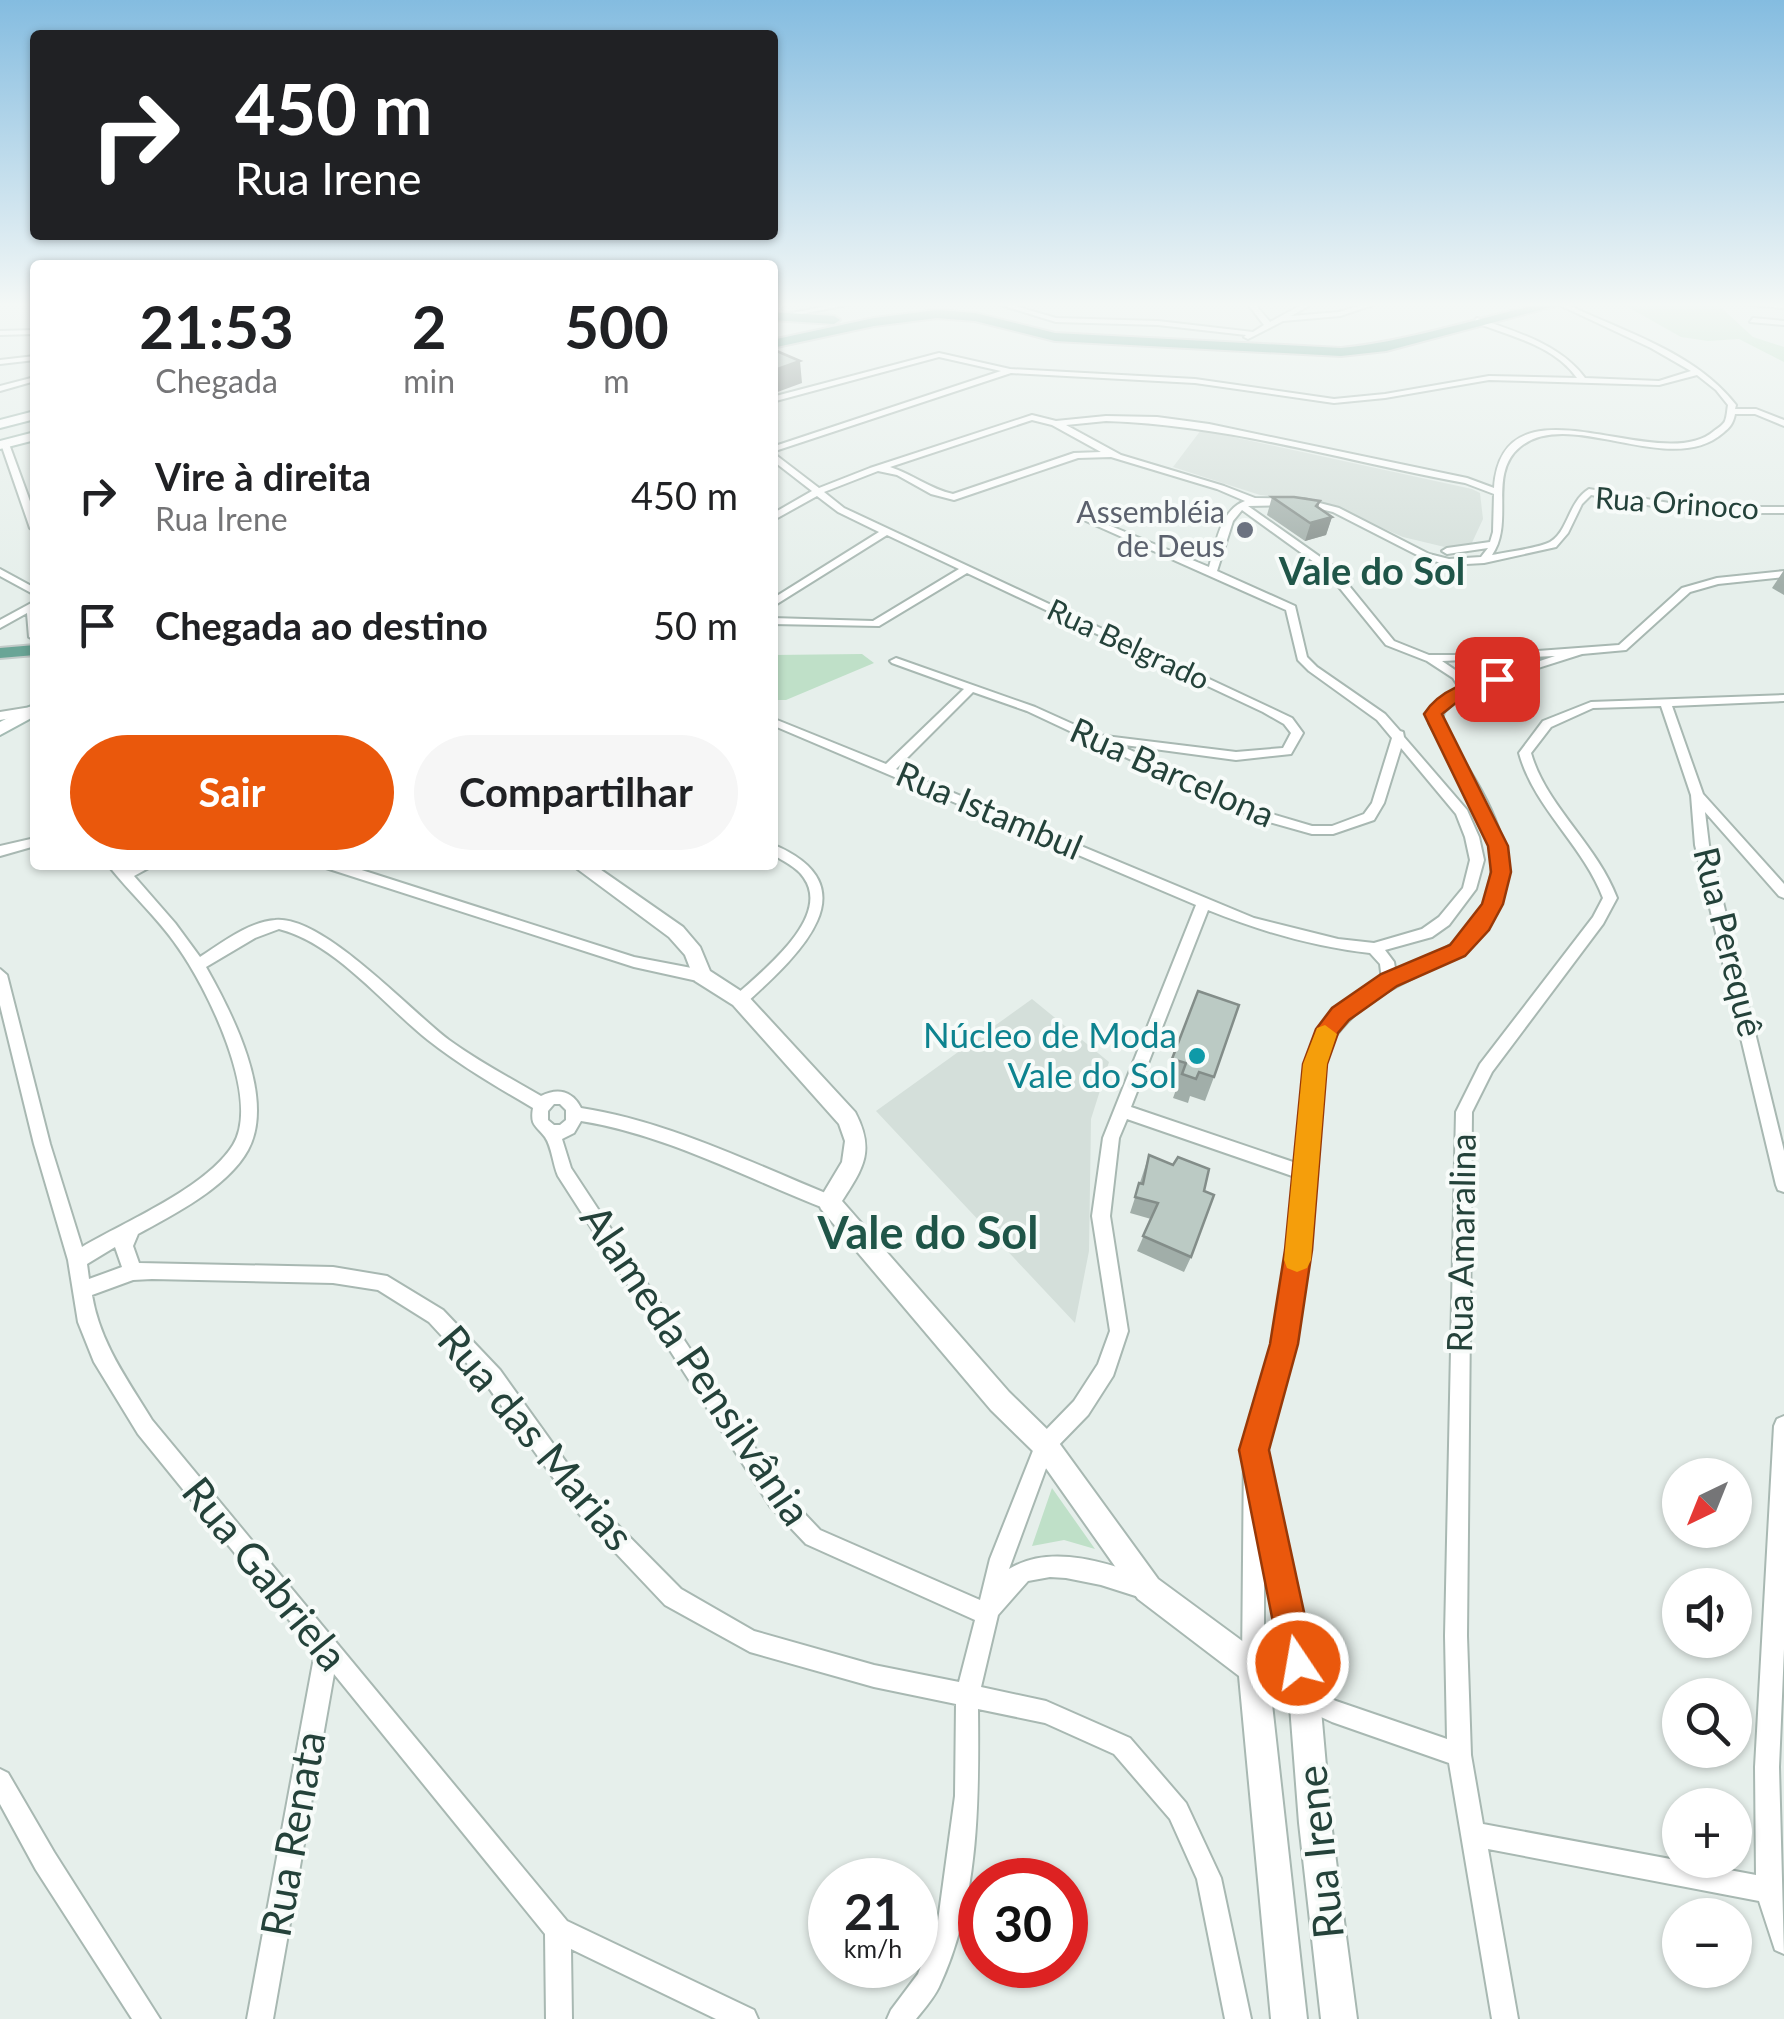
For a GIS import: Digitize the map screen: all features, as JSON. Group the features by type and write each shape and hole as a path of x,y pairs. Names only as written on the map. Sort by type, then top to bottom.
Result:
{"main road":[{"path":"0,424 30,416"},
{"path":"2,444 30,437"},
{"path":"0,640 30,637"},
{"path":"0,652 30,650"},
{"path":"0,730 30,712"}],"street":[{"path":"778,451 936,397"},
{"path":"1309,397 1334,401 1373,397"},
{"path":"1466,481 1497,471 1514,446 1540,434 1566,433 1680,446 1724,431 1732,412 1725,397"},
{"path":"1732,412 1756,411 1784,423"},
{"path":"778,515 818,492 873,470 1022,419 1044,418 1117,456 1189,476 1248,503 1329,568 1390,642 1448,668 1466,690"},
{"path":"1056,423 1110,418 1171,420 1466,481 1500,493"},
{"path":"1077,455 1085,448 1080,436"},
{"path":"2,444 30,515"},
{"path":"873,470 905,474 938,495 954,497 1077,455 1117,456"},
{"path":"905,474 902,464 910,457"},
{"name":"Rua Belgrado","path":"778,458 840,510 1267,710 1288,721 1298,733 1288,752 1258,757 1099,738"},
{"path":"1484,560 1494,550 1500,493 1497,471"},
{"name":"Rua Orinoco","path":"1248,503 1304,502 1324,506 1436,559 1484,560 1554,545 1564,537 1576,504 1589,492 1692,510 1784,510"},
{"path":"1212,572 1228,520 1248,503"},
{"path":"1091,521 1291,608 1302,658 1313,670 1382,716 1462,814 1477,860 1460,904 1427,932 1374,948 1387,962 1389,980"},
{"path":"778,600 886,532"},
{"path":"1385,534 1448,552 1494,544 1524,553"},
{"path":"778,622 875,624 966,569"},
{"path":"0,572 30,589"},
{"path":"1428,658 1622,648 1686,590 1784,574"},
{"path":"0,625 30,608"},
{"name":"Rua Irene","path":"1289,2019 1253,1668 1254,1450 1284,1344 1319,1047 1340,1014 1389,980 1457,950 1487,914 1501,872 1498,846 1434,724 1433,714 1439,705 1466,690 1577,653"},
{"name":"Rua Barcelona","path":"896,662 972,686 1099,738 1291,826 1333,830 1369,816 1378,803 1399,736"},
{"path":"890,768 972,686"},
{"name":"Rua Amaralina","path":"1505,2019 1459,1754 1456,1636 1464,1112 1486,1068 1610,898 1604,874 1534,777 1525,753 1548,724 1574,710 1609,702 1784,698"},
{"name":"Rua Perequê","path":"1665,702 1697,795 1702,844 1736,971 1784,1185"},
{"path":"0,716 30,711"},
{"name":"Rua Istambul","path":"778,723 1204,903 1293,933 1374,948"},
{"path":"1697,795 1784,894"},
{"path":"1462,814 1482,811"},
{"path":"0,851 30,843"},
{"path":"740,1000 796,946 807,931 816,902 816,887 809,874 778,852"},
{"path":"78,1260 130,1232 212,1176 240,1148 250,1122 244,1068 198,965 120,870"},
{"path":"346,870 634,962 702,976 740,1000 805,1069 858,1135 856,1158 829,1202"},
{"path":"588,870 676,932 694,952 702,976"},
{"path":"900,2019 928,1982 951,1921 967,1796 968,1696 986,1613 1018,1508 1045,1445 1082,1408 1106,1368 1119,1331 1101,1216 1111,1138 1204,903"},
{"path":"198,965 260,931 281,924 291,927 332,948 444,1045 543,1106"},
{"name":"Rua Gabriela","path":"0,975 42,1144 78,1260 87,1322 145,1427 558,1930 745,2019"},
{"path":"557,1098 568,1100 575,1106 576,1114 562,1130 541,1127 537,1120 543,1106 557,1098"},
{"path":"1123,1111 1307,1174"},
{"path":"576,1114 615,1120 829,1202 1000,1401 1045,1445 1148,1589 1253,1668 1305,1698 1459,1754"},
{"name":"Alameda Pensilvânia","path":"551,1131 564,1172 777,1499 814,1537 986,1613"},
{"path":"130,1232 124,1246 133,1272"},
{"name":"Rua das Marias","path":"84,1289 133,1272 333,1275 381,1282 436,1316 482,1365 586,1508 673,1597 750,1641 874,1676 1046,1712 1122,1746 1178,1812 1209,1878 1238,2019"},
{"path":"1784,1426 1766,1768 1768,1890 1784,1941"},
{"name":"Rua Irene","path":"1254,1450 1305,1698 1315,1823 1339,2019"},
{"path":"986,1613 1022,1572 1058,1567 1148,1589"},
{"name":"Rua Renata","path":"260,2019 326,1648"},
{"path":"0,1781 147,2019"},
{"path":"1472,1834 1768,1890"},
{"path":"558,1930 559,2019"}],"shaded area":[{"path":"1201,430 1472,489 1480,493 1483,519 1470,547 1453,549 1403,537 1321,502 1260,495 1173,467"},
{"path":"1032,999 1109,1062 1091,1119 1089,1251 1075,1323 876,1111"}],"green space":[{"path":"862,654 874,663 778,700 778,655"},
{"path":"1052,1488 1095,1549 1064,1540 1032,1546"}],"building":[{"path":"1272,497 1320,501 1316,506 1332,517 1310,523"},
{"name":"Núcleo de Moda Vale do Sol","path":"1198,991 1239,1005 1214,1077 1199,1072 1196,1079 1182,1074 1186,1063 1172,1059"},
{"path":"1149,1155 1173,1165 1178,1157 1209,1169 1204,1191 1214,1195 1191,1257 1143,1236 1158,1203 1135,1197 1139,1183 1143,1184"}],"slow traffic":[{"path":"1297,1260 1315,1064 1325,1034"}],"place":[{"name":"Assembléia de Deus","path":"1245,530"},
{"name":"Núcleo de Moda Vale do Sol","path":"1197,1056"}],"district":[{"name":"Vale do Sol","path":"1372,572"},
{"name":"Vale do Sol","path":"928,1233"}],"route":[{"path":"1298,1663 1254,1450 1284,1344 1310,1144 1315,1064 1319,1047 1340,1014 1389,980 1457,950 1471,938 1492,904 1501,872 1498,846 1434,724 1433,714 1456,694 1497,679"}]}
